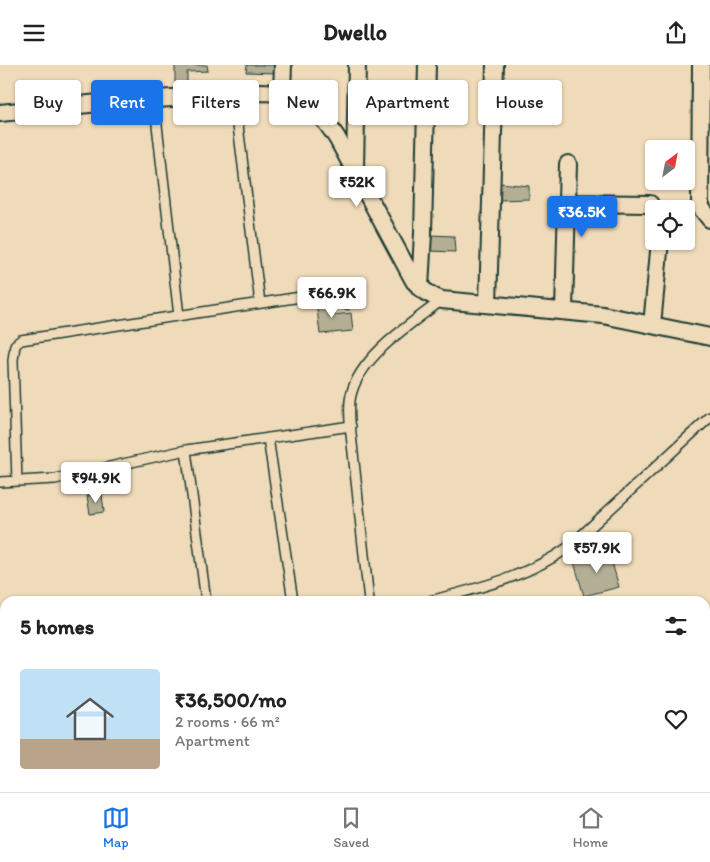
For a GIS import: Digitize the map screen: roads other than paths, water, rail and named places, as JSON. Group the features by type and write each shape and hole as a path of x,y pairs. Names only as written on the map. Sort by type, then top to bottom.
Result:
{"street":[{"path":"283,80 284,65"},
{"path":"355,171 357,65"},
{"path":"420,288 427,65"},
{"path":"488,304 495,65"},
{"path":"701,65 700,203 710,219"},
{"path":"0,113 91,105"},
{"path":"329,125 338,138 414,281 434,298 442,301 603,315 710,337"},
{"path":"564,311 568,164"},
{"path":"567,203 645,204"},
{"path":"652,325 659,250"}],"lane":[{"path":"157,125 179,316"},
{"path":"238,125 260,303"},
{"path":"18,481 13,360 15,345 22,340 320,294"},
{"path":"368,596 349,408 351,394 366,366 381,348 442,301"},
{"path":"448,596 500,582 531,571 551,560 569,547 710,417"},
{"path":"0,482 55,479 186,450 351,426"},
{"path":"268,438 292,596"},
{"path":"186,450 205,596"}]}
